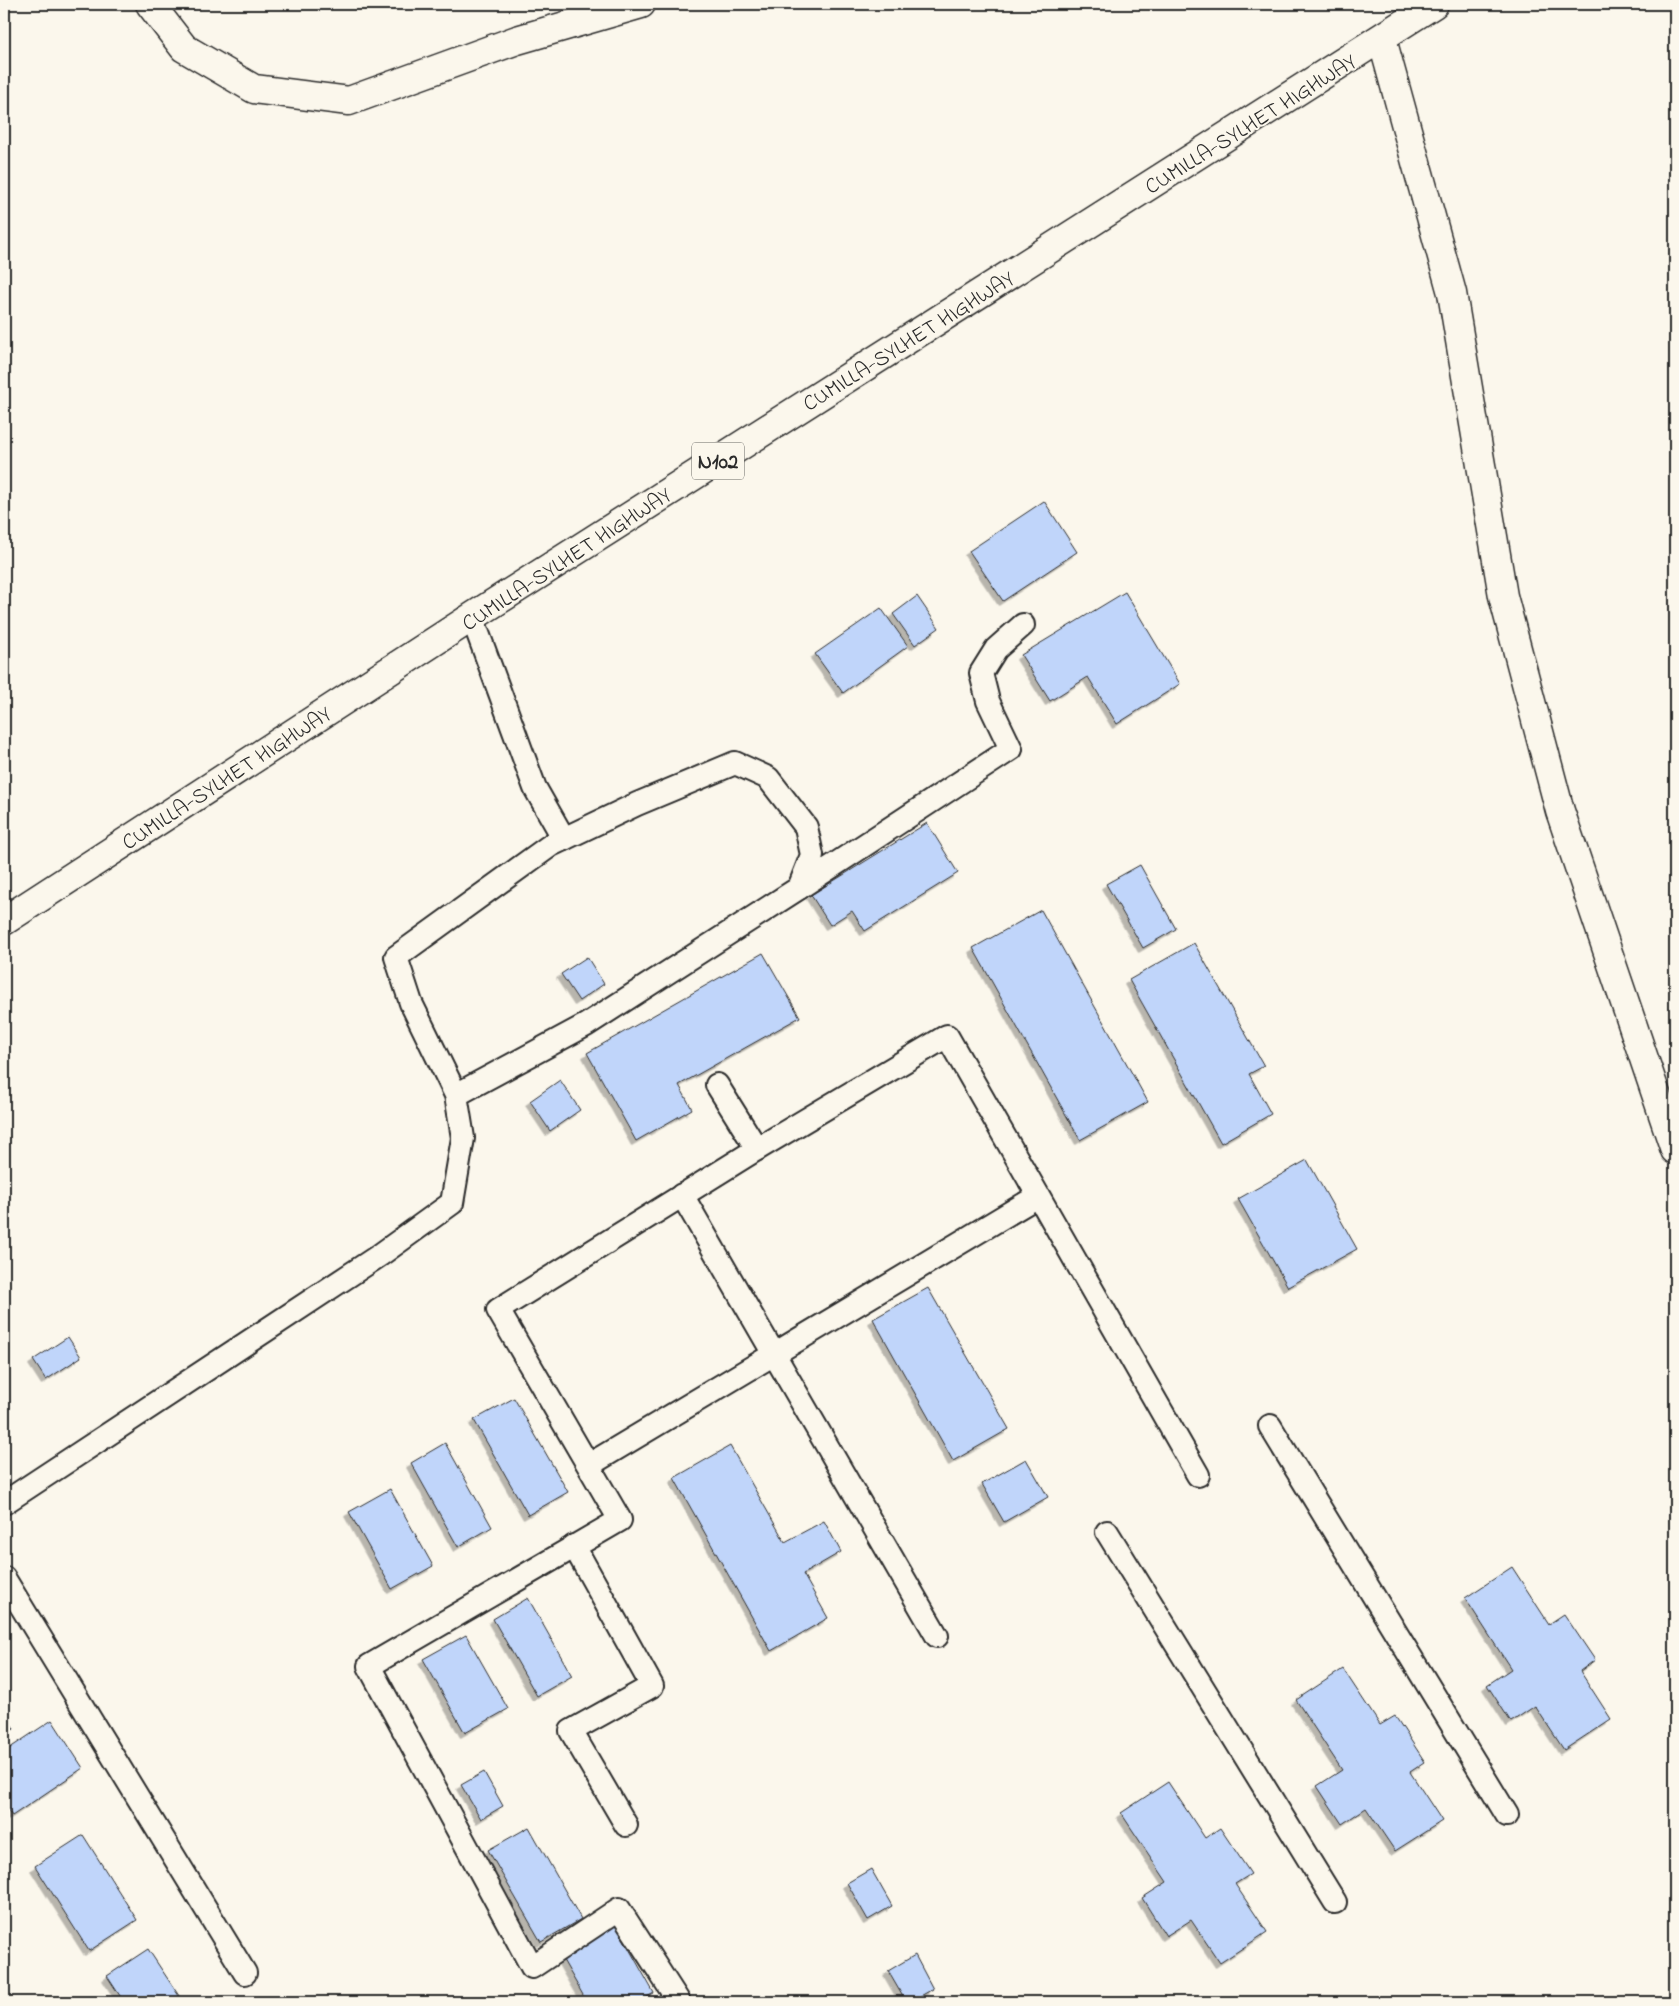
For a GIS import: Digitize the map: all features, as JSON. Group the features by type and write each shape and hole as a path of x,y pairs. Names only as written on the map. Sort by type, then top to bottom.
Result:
{"main road":[{"path":"150,4 184,48 254,89 349,101 518,40 641,4"},
{"name":"CUMILLA-SYLHET HIGHWAY","path":"4,921 472,617 1382,39 1434,4"},
{"path":"1382,39 1452,293 1503,596 1555,792 1675,1150"}],"lane":[{"path":"472,617 535,788 564,838"},
{"path":"456,1095 586,1025 1012,749 988,701 981,673 996,649 1023,626"},
{"path":"4,1503 380,1255 452,1203 462,1138 456,1095 411,1003 396,957 551,844 646,800 735,763 768,778 806,827 812,855 799,888"},
{"path":"679,2002 619,1909 532,1966 369,1666 620,1520 498,1310 756,1149 947,1036 1198,1475"},
{"path":"717,1085 756,1149"},
{"path":"682,1195 938,1636"},
{"path":"589,1465 1038,1196"},
{"path":"1270,1426 1506,1815"},
{"path":"1107,1532 1335,1902"},
{"path":"574,1546 652,1686 571,1730 626,1825"},
{"path":"4,1578 245,1973"}],"building":[{"path":"1044,501 1077,552 1003,601 969,551"},
{"path":"1125,592 1180,684 1117,724 1088,677 1050,701 1021,655"},
{"path":"917,596 939,628 915,645 893,614"},
{"path":"881,608 908,646 843,693 815,654"},
{"path":"927,823 958,873 865,931 852,911 830,925 811,895"},
{"path":"1140,865 1176,929 1143,948 1106,884"},
{"path":"1041,910 1148,1102 1080,1140 973,948"},
{"path":"1194,943 1264,1066 1249,1074 1271,1114 1221,1143 1129,980"},
{"path":"763,953 800,1017 679,1085 692,1109 636,1141 587,1053"},
{"path":"587,957 604,984 579,1001 561,974"},
{"path":"560,1080 580,1110 550,1131 530,1101"},
{"path":"1307,1160 1357,1249 1288,1287 1238,1199"},
{"path":"928,1288 1009,1429 953,1461 873,1319"},
{"path":"68,1337 81,1357 46,1380 33,1360"},
{"path":"514,1398 568,1492 528,1515 474,1420"},
{"path":"445,1443 492,1527 458,1547 411,1463"},
{"path":"730,1446 785,1542 824,1521 841,1552 803,1574 828,1618 771,1651 674,1478"},
{"path":"1026,1459 1048,1497 1004,1522 982,1484"},
{"path":"390,1489 433,1566 392,1589 349,1512"},
{"path":"1512,1567 1549,1624 1564,1614 1595,1660 1580,1671 1611,1719 1564,1750 1535,1706 1511,1722 1487,1685 1511,1669 1465,1598"},
{"path":"528,1598 572,1676 537,1696 493,1619"},
{"path":"466,1635 508,1709 465,1733 423,1659"},
{"path":"1343,1669 1380,1725 1395,1716 1425,1762 1410,1772 1442,1821 1395,1851 1366,1808 1342,1824 1317,1786 1342,1770 1296,1700"},
{"path":"4,1712 14,1729 4,1735"},
{"path":"52,1720 83,1768 12,1816 4,1804 4,1752"},
{"path":"484,1772 503,1806 481,1819 461,1785"},
{"path":"1168,1782 1205,1838 1220,1828 1251,1874 1235,1884 1267,1932 1220,1963 1191,1920 1166,1936 1142,1898 1167,1882 1121,1813"},
{"path":"529,1827 581,1919 541,1942 488,1850"},
{"path":"83,1835 137,1920 89,1951 35,1866"},
{"path":"871,1869 892,1906 868,1920 847,1883"},
{"path":"614,1922 654,1993 638,2002 587,2002 559,1953"},
{"path":"148,1949 183,2002 124,2002 107,1976"},
{"path":"915,1955 933,1989 910,2002 906,2002 888,1971"}]}
